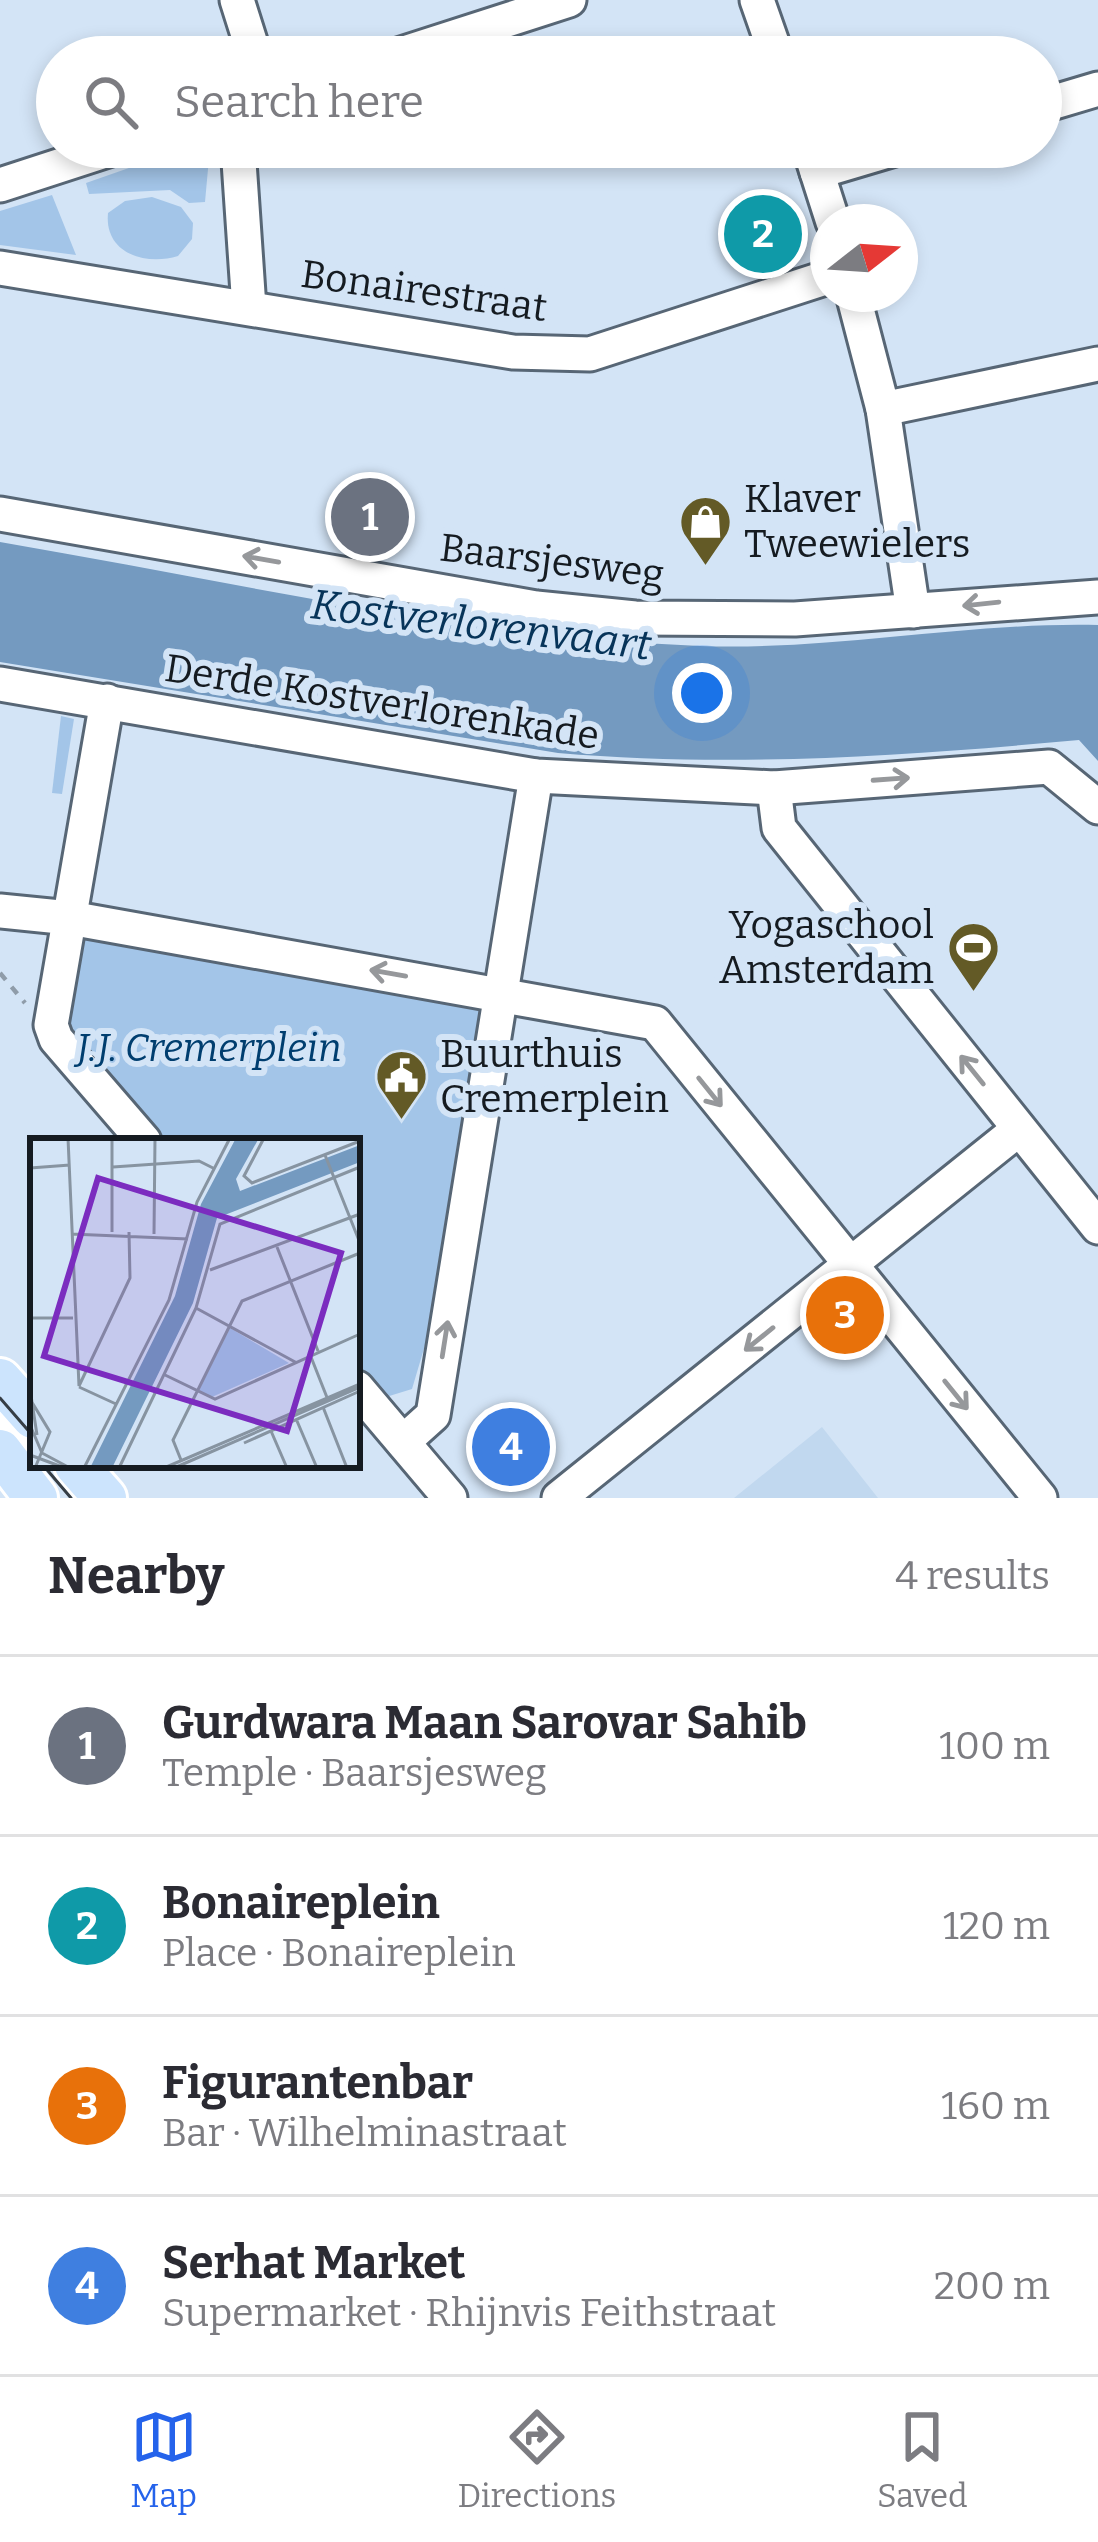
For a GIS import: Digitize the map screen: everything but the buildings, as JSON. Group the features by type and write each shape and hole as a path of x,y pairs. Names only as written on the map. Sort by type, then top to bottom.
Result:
{"main road":[{"path":"0,1380 30,1414"},
{"path":"0,1451 37,1498"},
{"path":"79,1468 105,1498"}],"street":[{"path":"237,0 248,36"},
{"path":"457,36 569,0"},
{"path":"757,0 770,36"},
{"path":"1062,100 1098,89"},
{"path":"0,185 52,168"},
{"path":"239,168 249,308"},
{"path":"816,168 827,204"},
{"name":"Bonairestraat","path":"0,268 513,352 590,354 810,283"},
{"path":"859,312 883,409 913,611"},
{"path":"883,409 1098,364"},
{"name":"Baarsjesweg","path":"0,514 536,608 634,618 795,619 1098,597"},
{"name":"Derde Kostverlorenkade","path":"0,684 536,776 774,788 1049,767 1098,807"},
{"path":"107,701 51,1024 56,1039 141,1138"},
{"path":"403,1442 433,1414 536,776"},
{"path":"774,788 778,828 1098,1227"},
{"path":"0,911 70,918 655,1023 1040,1498"},
{"path":"559,1498 1019,1129"},
{"path":"360,1392 450,1498"},
{"path":"0,1406 30,1441"},
{"path":"53,1468 79,1498"}],"shaded area":[{"path":"822,1427 878,1498 734,1498"}],"green space":[{"path":"129,168 208,168 205,202 189,203 170,190 89,194 86,183"},
{"path":"52,195 76,255 0,245 0,211"},
{"path":"152,197 181,207 193,223 192,239 178,256 141,258 113,238 108,213 125,201"},
{"path":"61,716 74,719 62,794 52,793"},
{"name":"J.J. Cremerplein","path":"80,929 484,1004 428,1335 412,1389 386,1397 360,1367 360,1138 163,1138 62,1020"}],"water":[{"name":"Kostverlorenvaart","path":"0,542 437,619 613,641 750,646 1098,625 1098,761 1079,740 819,758 689,760 558,753 0,662"}],"tram line":[{"path":"0,1398 30,1433"},
{"path":"46,1468 71,1498"}],"place":[{"name":"Bonaireplein","path":"763,234"},
{"name":"Gurdwara Maan Sarovar Sahib","path":"370,517"},
{"name":"Klaver Tweewielers","path":"705,567"},
{"name":"Yogaschool Amsterdam","path":"973,993"},
{"name":"Buurthuis Cremerplein","path":"401,1122"},
{"name":"Figurantenbar","path":"845,1315"},
{"name":"Serhat Market","path":"511,1447"}]}
